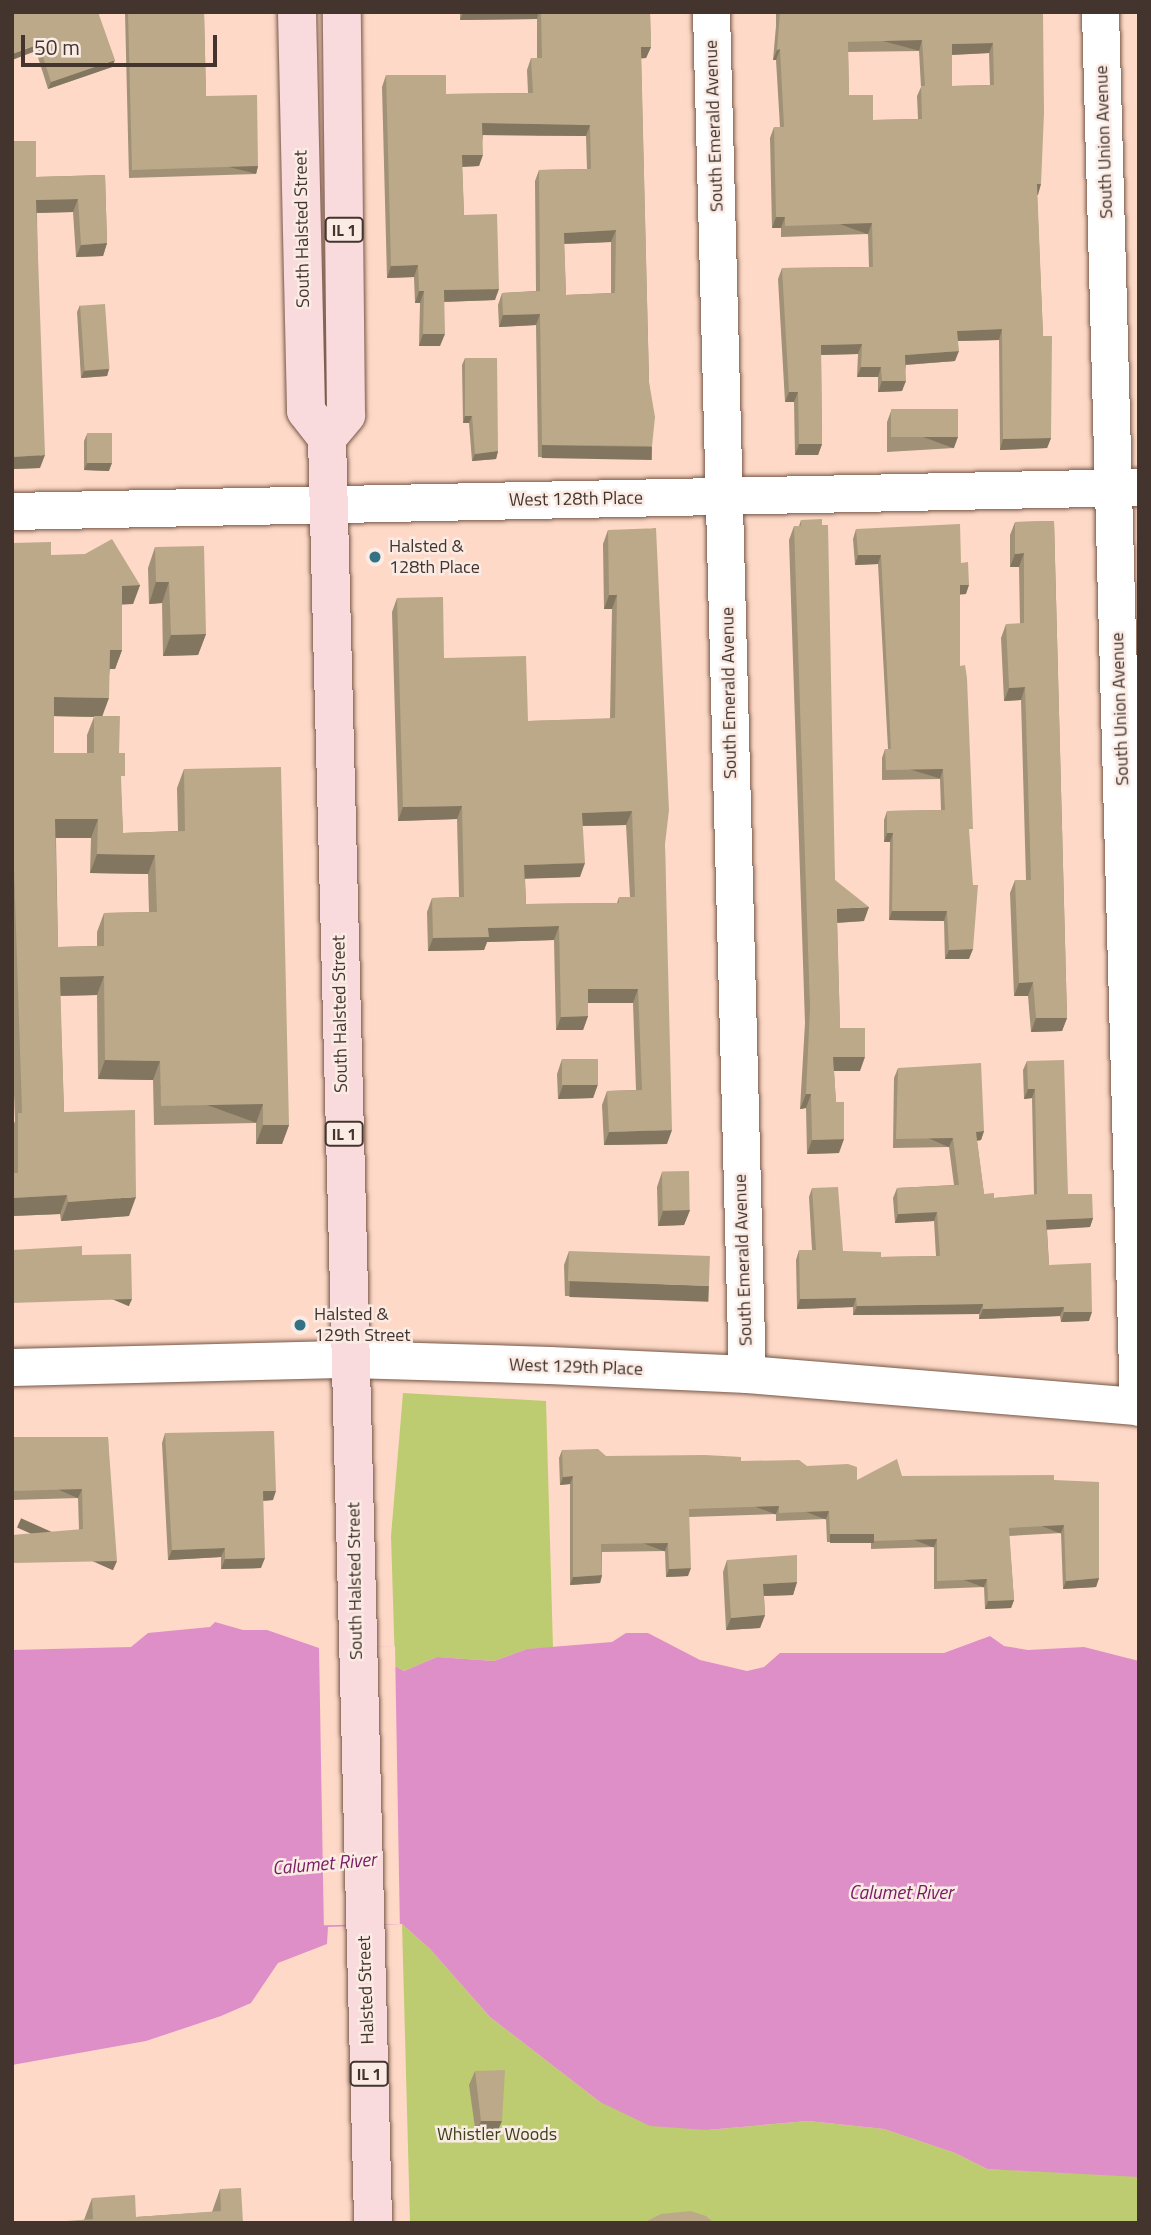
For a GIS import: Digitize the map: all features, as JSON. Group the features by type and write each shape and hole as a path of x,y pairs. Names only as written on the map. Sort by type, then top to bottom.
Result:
{"main road":[{"name":"South Halsted Street","path":"297,12 306,411 327,438 364,1926"},
{"name":"IL 1","path":"327,438 346,415 342,12"},
{"name":"Halsted Street","path":"364,1926 373,2223"}],"street":[{"name":"South Emerald Avenue","path":"711,12 747,1374"},
{"name":"South Union Avenue","path":"1100,12 1126,487 1139,1406"},
{"name":"West 128th Place","path":"12,511 1126,487"},
{"name":"West 129th Place","path":"12,1367 349,1359 747,1374 1139,1406"}],"green space":[{"path":"403,1393 546,1401 553,1648 527,1649 494,1661 437,1657 404,1671 395,1666 391,1536"},
{"name":"Whistler Woods","path":"402,1924 430,1949 490,2017 600,2102 707,2130 808,2121 884,2129 955,2153 987,2169 1134,2175 1139,2177 1139,2223 410,2223"}],"water":[{"name":"Calumet River","path":"215,1622 243,1630 267,1630 319,1648 395,1646 395,1666 404,1671 437,1657 494,1661 527,1649 612,1642 626,1633 648,1633 700,1660 747,1671 764,1667 780,1653 944,1653 990,1636 1004,1646 1028,1650 1084,1647 1139,1661 1139,2177 987,2169 955,2153 884,2129 808,2121 707,2130 650,2126 600,2102 490,2017 430,1949 402,1924 328,1927 327,1944 278,1963 251,2003 221,2016 146,2041 12,2065 12,1650 131,1647 148,1633 210,1627"}],"pier":[{"path":"395,1646 400,1924 324,1925 319,1647"}],"building":[{"path":"12,12 98,12 115,60 51,82 39,44 12,54"},
{"path":"128,12 204,12 206,96 257,95 258,166 132,170"},
{"path":"541,12 650,12 651,47 641,47 649,382 655,417 652,446 542,445 540,314 503,315 502,293 540,291 539,170 591,169 590,125 482,123 483,155 462,155 464,215 497,214 499,289 444,290 445,334 423,334 424,291 419,291 418,265 391,266 386,75 446,75 446,94 533,93 531,58 542,58","holes":["616,230 615,293 566,295 564,233"]},
{"path":"780,12 1043,12 1044,113 1041,184 1037,184 1043,336 1052,336 1051,438 1003,439 1002,329 957,331 959,351 905,355 906,381 882,381 881,367 861,367 862,344 821,345 822,444 799,444 798,392 789,392 782,268 873,267 872,223 785,226 785,217 776,217 774,127 784,127 780,49 777,50","holes":["922,40 925,86 921,86 922,119 873,120 873,95 849,95 848,42","993,43 994,85 952,86 952,44"]},
{"path":"12,141 36,141 36,177 105,175 107,243 81,245 78,199 36,200 45,455 12,457"},
{"path":"105,304 110,369 85,371 80,306"},
{"path":"465,358 497,358 498,451 475,454 472,416 465,416"},
{"path":"891,409 958,409 958,437 891,437"},
{"path":"87,433 112,433 112,463 87,463"},
{"path":"822,519 822,525 828,525 835,880 869,907 837,909 840,1028 865,1028 865,1057 833,1057 836,1102 844,1102 844,1139 812,1140 811,1094 806,1094 810,1008 794,526 801,526 801,520"},
{"path":"1054,521 1067,1018 1036,1018 1033,982 1019,983 1015,880 1031,880 1025,687 1009,688 1006,624 1024,623 1024,553 1015,554 1015,522"},
{"path":"960,524 961,563 968,562 969,585 960,585 960,666 965,665 967,678 973,829 969,829 973,885 978,885 973,949 949,950 947,911 892,911 893,833 887,833 887,811 945,810 943,769 886,770 885,749 891,749 881,555 858,555 856,529"},
{"path":"656,528 669,810 665,844 672,1130 609,1132 607,1091 642,1090 638,989 588,989 588,1016 561,1017 559,926 488,928 489,937 433,938 432,898 464,897 462,806 403,807 397,598 443,597 444,658 526,656 528,721 615,718 617,595 609,595 608,530","holes":["632,811 635,897 619,897 619,903 526,904 524,865 585,863 582,813"]},
{"path":"112,539 140,585 122,586 122,650 110,650 109,698 54,697 54,753 94,753 94,716 120,716 119,753 125,753 125,776 121,776 123,833 185,831 184,769 281,767 289,1125 263,1125 263,1104 161,1106 160,1061 105,1060 104,976 60,977 64,1112 135,1110 136,1197 68,1202 67,1195 12,1198 12,1173 18,1173 18,1113 22,1113 12,807 12,543 51,542 51,555 85,554","holes":["55,819 98,819 97,854 155,855 157,912 104,913 104,946 58,947"]},
{"path":"204,546 206,634 171,635 169,582 156,582 155,547"},
{"path":"562,1059 598,1059 598,1085 562,1085"},
{"path":"1064,1060 1068,1194 1092,1194 1093,1218 1046,1220 1049,1265 1091,1263 1092,1312 1064,1312 1064,1307 983,1309 983,1304 857,1306 856,1298 800,1299 799,1250 816,1250 812,1188 838,1187 843,1251 881,1252 881,1257 940,1256 937,1212 898,1214 897,1188 959,1185 953,1138 896,1139 898,1068 981,1063 984,1131 976,1132 984,1194 994,1193 994,1198 1037,1194 1035,1089 1028,1089 1027,1061"},
{"path":"662,1171 689,1171 690,1210 663,1210"},
{"path":"82,1246 82,1255 131,1254 132,1299 12,1303 12,1250"},
{"path":"569,1251 710,1256 709,1286 568,1281"},
{"path":"274,1431 276,1491 263,1491 265,1558 225,1559 225,1548 172,1550 165,1433"},
{"path":"12,1437 108,1437 117,1561 12,1563 12,1535 83,1529 82,1489 12,1491"},
{"path":"598,1449 606,1456 705,1455 741,1457 741,1461 799,1460 807,1466 848,1464 857,1467 857,1480 897,1459 902,1476 1054,1475 1054,1480 1099,1482 1099,1578 1066,1581 1064,1525 1009,1528 1014,1600 988,1601 987,1579 937,1581 937,1539 874,1541 874,1534 830,1534 829,1511 779,1513 779,1506 689,1509 691,1568 669,1569 668,1543 601,1544 602,1575 573,1577 573,1476 563,1477 562,1450"},
{"path":"797,1555 797,1582 763,1584 765,1615 731,1618 727,1560"},
{"path":"505,2070 502,2121 481,2121 475,2071"},
{"path":"241,2188 243,2223 40,2223 93,2219 92,2198 135,2195 136,2217 221,2211 220,2189"},
{"path":"691,2211 706,2216 714,2223 645,2223 661,2214"}],"place":[{"name":"Halsted & 128th Place","path":"375,557"},
{"name":"Halsted & 129th Street","path":"300,1325"}]}
